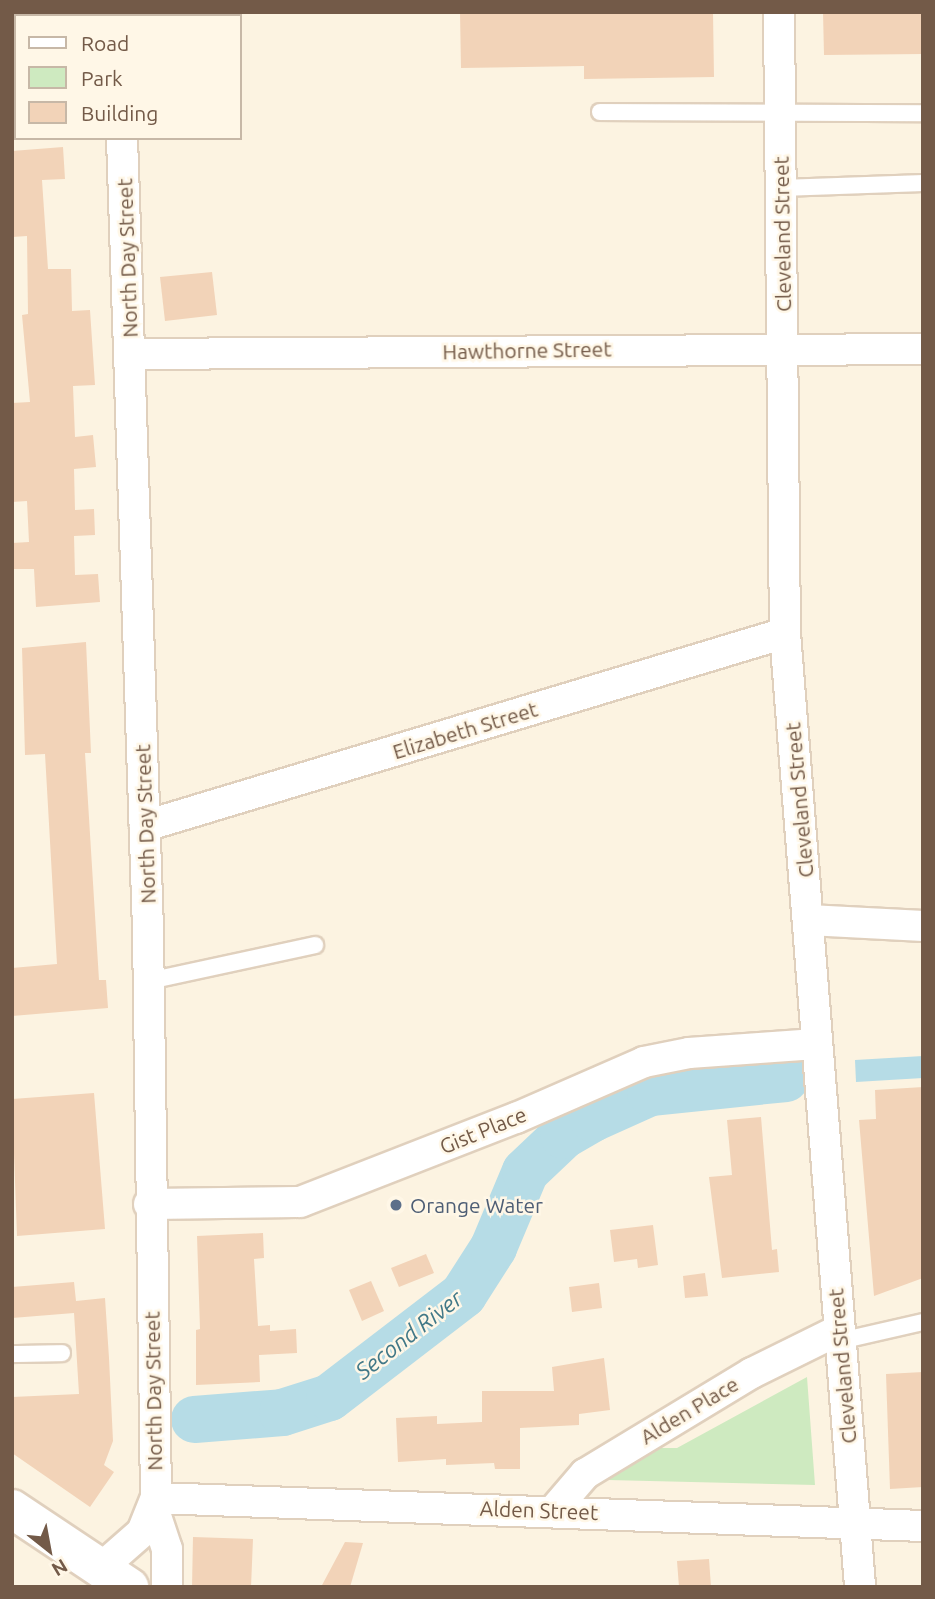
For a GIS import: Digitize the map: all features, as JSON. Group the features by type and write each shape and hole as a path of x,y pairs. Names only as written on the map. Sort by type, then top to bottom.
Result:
{"main road":[{"path":"12,1509 103,1580"}],"street":[{"name":"Cleveland Street","path":"779,12 785,633 860,1587"},
{"name":"North Day Street","path":"122,140 149,981 149,1205 155,1504 167,1549 167,1587"},
{"name":"Hawthorne Street","path":"131,354 784,347 923,349"},
{"name":"Elizabeth Street","path":"145,826 785,633"},
{"path":"809,920 923,926"},
{"name":"Gist Place","path":"149,1205 300,1202 516,1118 644,1062 689,1053 816,1044"},
{"name":"Alden Place","path":"554,1510 574,1483 605,1461 752,1373 840,1335"},
{"path":"103,1580 142,1532 155,1504"},
{"name":"Alden Street","path":"155,1504 554,1510 923,1526"}],"lane":[{"path":"600,112 923,113"},
{"path":"782,188 923,183"},
{"path":"149,981 316,945"},
{"path":"840,1335 923,1322"},
{"path":"12,1353 62,1353"}],"green space":[{"path":"807,1377 815,1485 608,1480 656,1448 677,1448"}],"water":[{"path":"923,1056 923,1078 856,1082 855,1060"}],"building":[{"path":"460,12 713,12 714,77 584,79 584,66 461,68"},
{"path":"823,12 923,12 923,54 824,55"},
{"path":"63,147 65,179 42,180 48,269 71,269 72,311 90,310 95,385 73,386 75,437 93,435 96,467 74,469 75,510 94,509 95,535 74,536 75,575 98,574 100,602 36,607 34,569 12,569 12,543 29,542 27,501 12,502 12,403 30,402 22,315 28,314 27,236 12,237 12,151"},
{"path":"212,272 217,315 165,321 160,277"},
{"path":"86,642 91,753 85,753 99,980 106,980 108,1008 12,1016 12,968 57,964 45,754 25,755 22,648"},
{"path":"923,1087 923,1278 874,1296 859,1120 876,1119 875,1090"},
{"path":"94,1093 105,1229 17,1236 12,1099"},
{"path":"761,1117 772,1250 777,1249 779,1272 722,1278 709,1177 732,1175 727,1120"},
{"path":"653,1225 658,1265 638,1268 637,1259 614,1262 610,1230"},
{"path":"263,1233 264,1258 254,1259 258,1326 270,1325 270,1331 296,1329 297,1353 259,1355 260,1382 196,1385 196,1330 200,1329 197,1236"},
{"path":"426,1254 434,1273 399,1287 391,1268"},
{"path":"705,1273 708,1296 685,1298 683,1276"},
{"path":"371,1281 384,1311 362,1321 349,1290"},
{"path":"74,1282 76,1301 105,1298 113,1441 104,1465 114,1472 90,1507 12,1453 12,1397 79,1394 74,1313 12,1318 12,1287"},
{"path":"599,1283 602,1308 572,1312 569,1287"},
{"path":"604,1358 610,1410 579,1414 579,1425 520,1428 520,1469 495,1469 494,1463 446,1465 446,1459 398,1462 396,1418 437,1416 437,1424 482,1422 482,1391 554,1391 552,1367"},
{"path":"923,1372 923,1487 890,1489 886,1374"},
{"path":"193,1537 253,1539 251,1587 192,1587"},
{"path":"345,1542 363,1543 350,1587 321,1587"},
{"path":"709,1559 711,1587 679,1587 677,1561"}],"waterway":[{"name":"Second River","path":"194,1419 282,1412 329,1397 463,1294 493,1247 525,1171 563,1135 592,1118 650,1092 785,1078"}],"place":[{"name":"Orange Water","path":"396,1205"}]}
